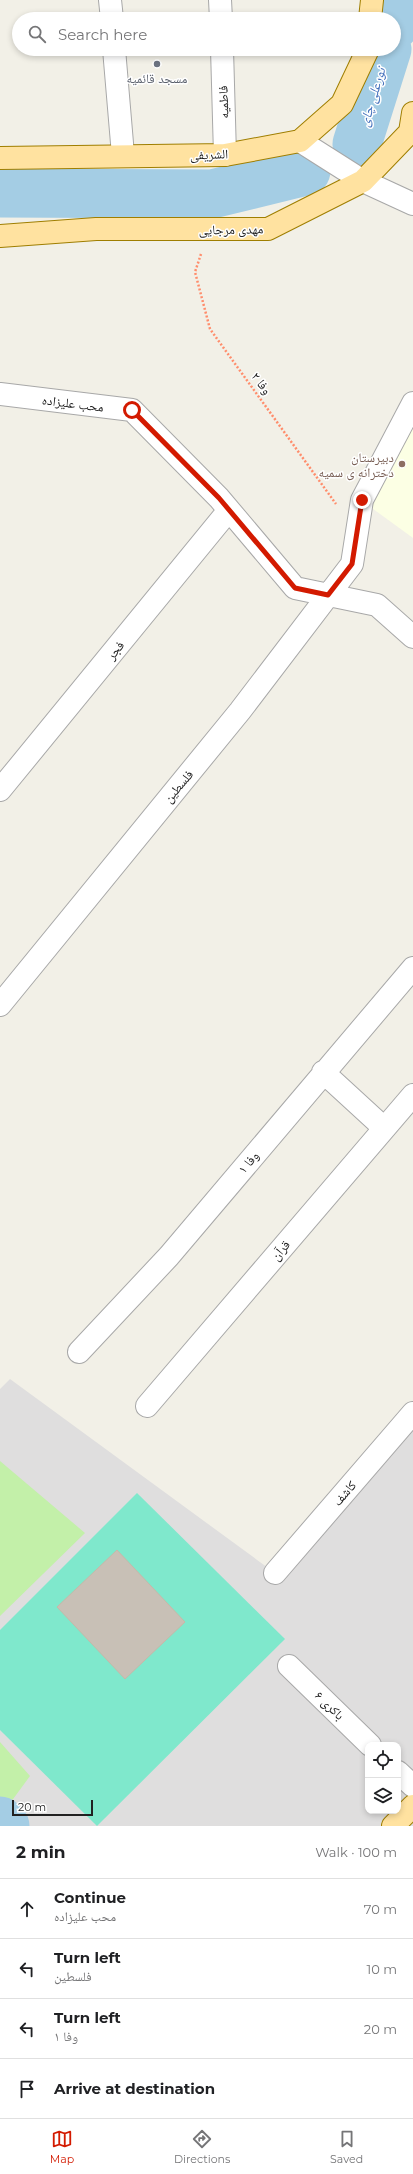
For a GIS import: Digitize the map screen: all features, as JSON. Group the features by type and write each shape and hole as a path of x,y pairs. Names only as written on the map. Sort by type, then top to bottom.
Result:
{"main road":[{"path":"371,12 372,0"},
{"path":"300,141 342,104 365,56"},
{"name":"مهدی مرجایی","path":"0,236 96,230 268,230 363,181 410,132 413,113"},
{"name":"الشریفی","path":"0,158 123,155 225,155 300,141"},
{"path":"393,1826 413,1806"}],"street":[{"path":"110,0 111,12"},
{"path":"220,0 221,12"},
{"path":"115,56 123,155"},
{"name":"فاطمیه","path":"222,56 225,155"},
{"path":"300,141 363,181 413,204"},
{"name":"محب علیزاده","path":"0,394 132,410 229,510 295,588 377,605 413,637"},
{"path":"357,534 362,500 413,403"},
{"name":"فجر","path":"0,790 8,766 229,510"},
{"name":"فلسطین","path":"0,1004 240,711 352,564 357,534"},
{"name":"وفا ۱","path":"79,1352 169,1256 323,1072 413,968"},
{"path":"323,1072 384,1128"},
{"name":"قرآن","path":"147,1406 413,1095"},
{"name":"کاشف","path":"275,1573 413,1413"},
{"name":"باکری ۶","path":"289,1666 367,1742"},
{"path":"401,1775 413,1786"}],"path":[{"name":"وفا ۲","path":"210,230 194,272 210,329 357,534"}],"shaded area":[{"name":"دبیرستان دخترانه ی سمیه","path":"413,421 413,538 369,506"},
{"path":"10,1379 275,1573 413,1413 413,1826 7,1826 0,1819 0,1389"}],"green space":[{"path":"0,1461 85,1533 0,1616"},
{"path":"137,1493 285,1639 97,1826 0,1730 0,1630"},
{"path":"0,1742 30,1776 5,1810 0,1805"}],"building":[{"path":"117,1550 185,1622 125,1679 57,1607"}],"waterway":[{"name":"نورعلی چای","path":"398,12 402,0"},
{"name":"نورعلی چای","path":"357,144 385,56"},
{"path":"0,193 212,194 306,171"},
{"path":"0,1821 5,1826"}],"place":[{"name":"مسجد قائمیه","path":"157,64"},
{"name":"دبیرستان دخترانه ی سمیه","path":"402,464"}],"route":[{"path":"132,410 219,498 295,588 328,595 352,564 362,500"}]}
